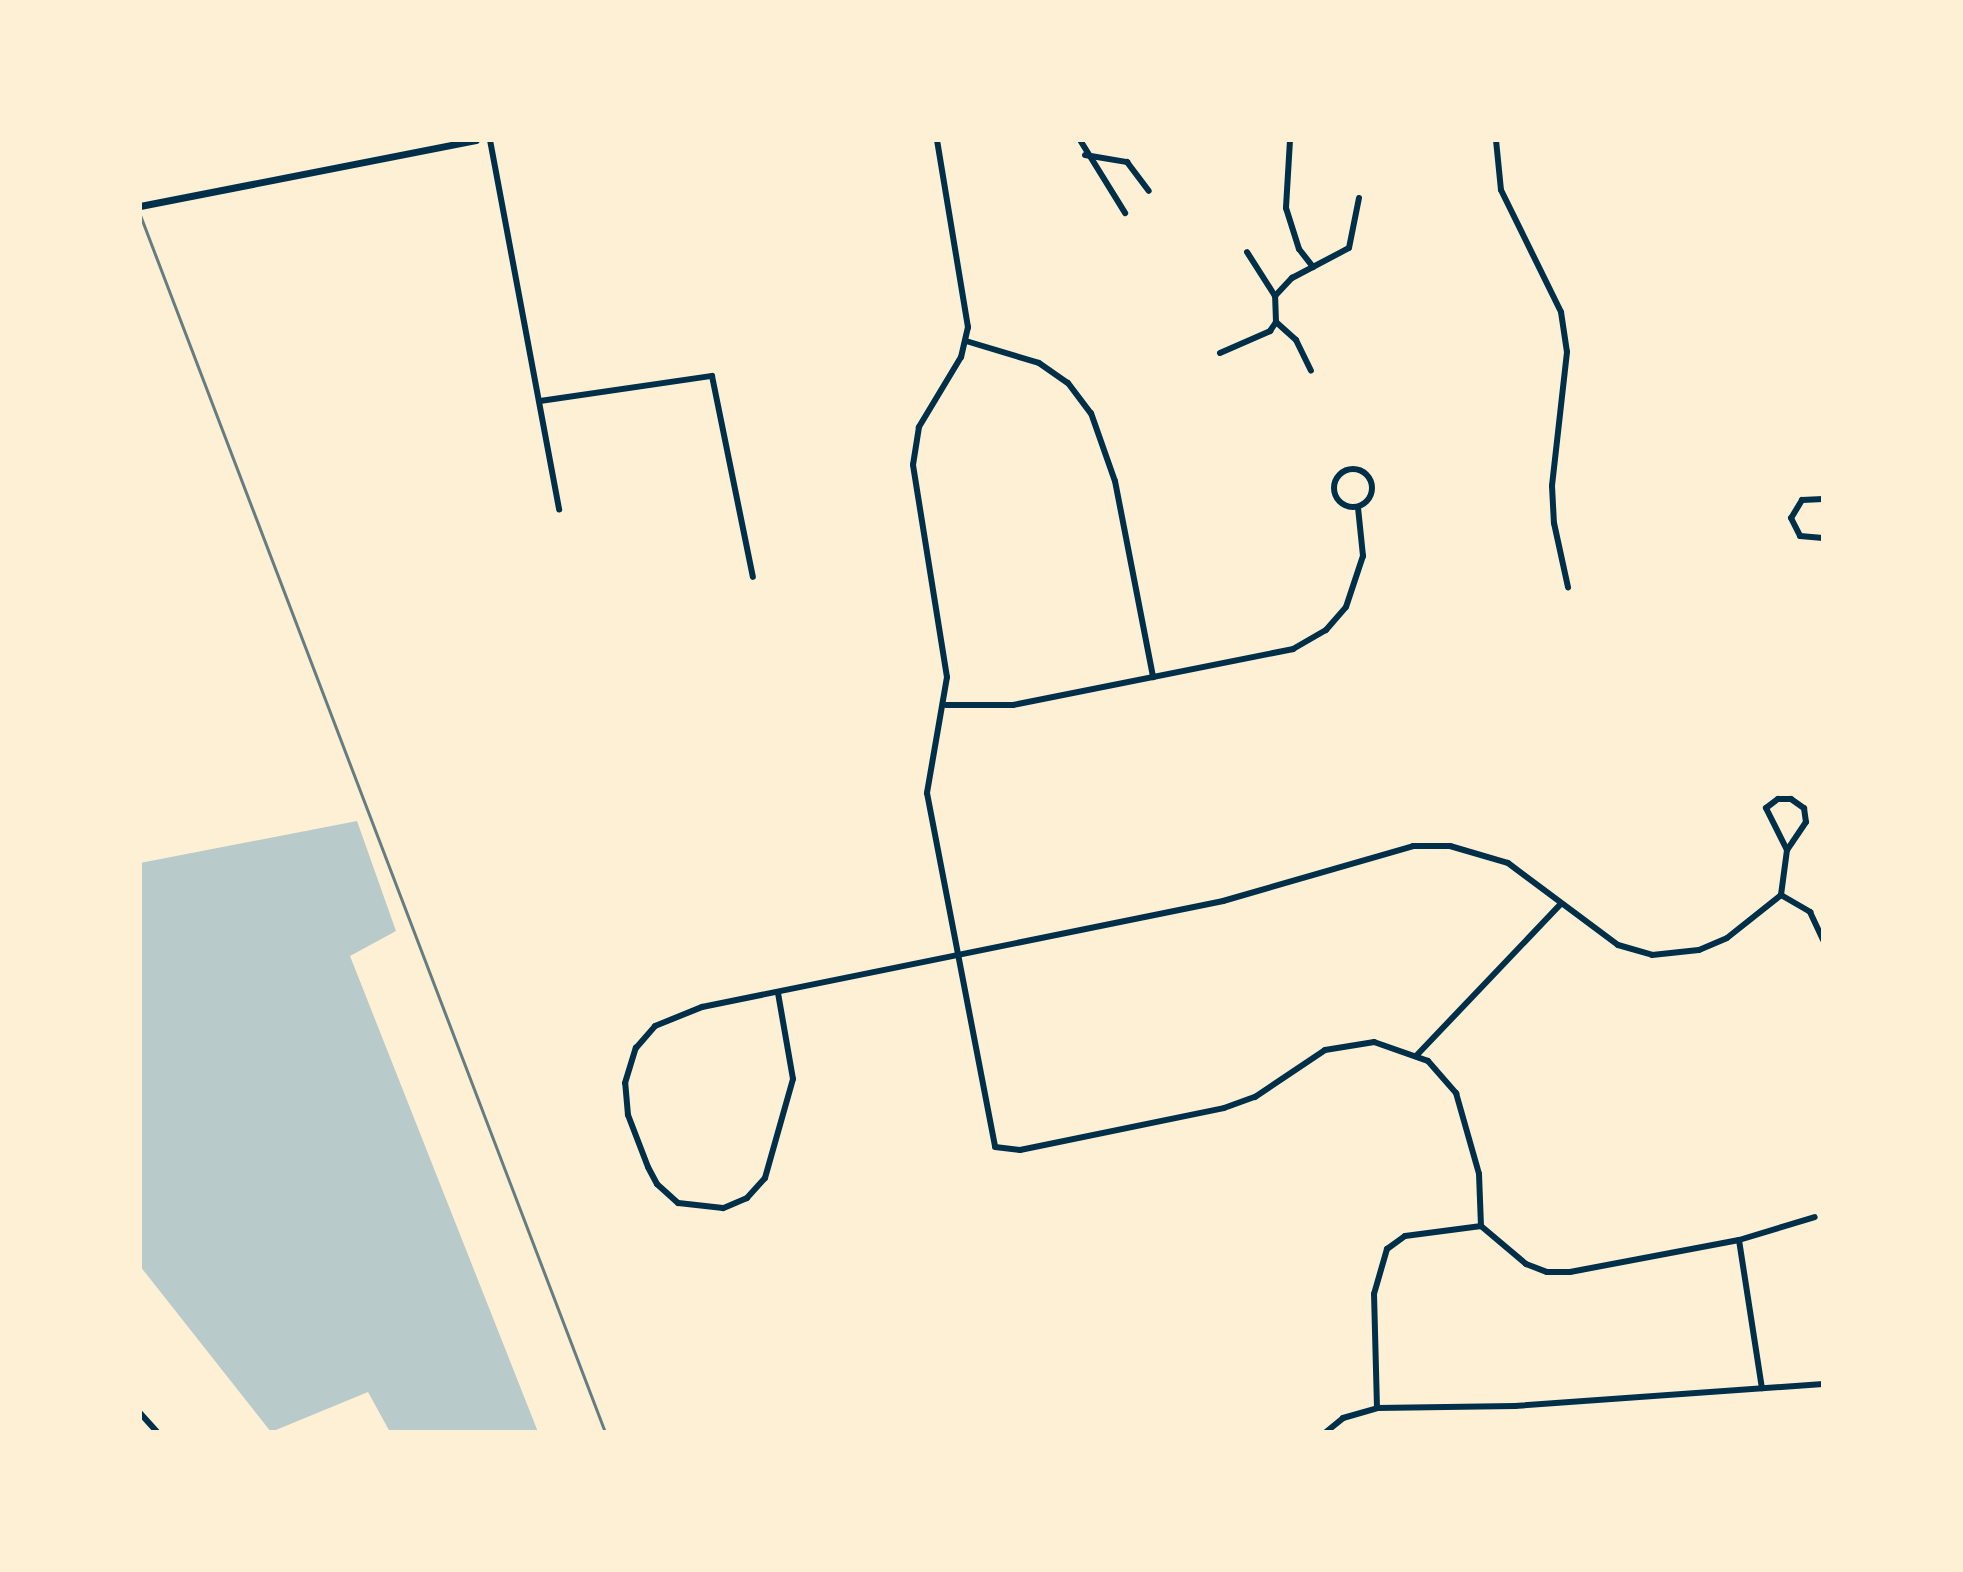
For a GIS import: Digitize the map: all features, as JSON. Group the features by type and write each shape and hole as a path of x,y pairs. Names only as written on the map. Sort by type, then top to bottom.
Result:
{"street":[{"path":"140,206 476,140"},
{"path":"490,140 559,510"},
{"path":"937,140 963,284 966,341 919,427 913,465 942,631 946,705 927,793 955,958 991,1136 1001,1151 1244,1102 1314,1056 1345,1043 1374,1042 1416,1056 1441,1072 1463,1110 1479,1174 1481,1226 1511,1254 1547,1272 1739,1240 1815,1217"},
{"path":"1080,140 1085,155 1125,213"},
{"path":"1290,140 1286,208 1299,249 1313,267"},
{"path":"1496,140 1501,190 1561,312 1567,352 1552,486 1554,523 1568,587"},
{"path":"1085,155 1127,162 1149,191"},
{"path":"1275,296 1285,283 1340,255 1353,242 1359,198"},
{"path":"1220,353 1270,331 1276,322 1275,296 1247,252"},
{"path":"1276,322 1296,340 1311,371"},
{"path":"966,341 1039,363 1068,383 1091,413 1115,481 1153,677"},
{"path":"540,401 712,376 753,577"},
{"path":"1343,470 1368,475 1369,498 1358,508 1336,495 1335,480 1343,470"},
{"path":"1823,499 1802,500 1791,518 1800,536 1823,538"},
{"path":"946,705 1013,705 1293,649 1326,630 1346,607 1361,569 1358,508"},
{"path":"778,993 793,1079 765,1178 747,1198 723,1208 678,1203 657,1184 628,1115 625,1083 636,1048 670,1018 778,993 1223,901 1413,846 1483,852 1523,873 1618,945 1652,955 1676,954 1727,938 1781,895 1787,850 1806,822 1804,808 1796,800 1778,799 1766,808 1767,816 1787,850"},
{"path":"1781,895 1810,912 1823,940"},
{"path":"1416,1056 1561,904"},
{"path":"1377,1408 1374,1294 1387,1249 1405,1236 1481,1226"},
{"path":"1739,1240 1762,1388"},
{"path":"1326,1432 1343,1418 1377,1408 1515,1406 1823,1384"},
{"path":"140,1413 157,1432"}],"shaded area":[{"path":"357,821 396,931 350,956 538,1432 390,1432 368,1392 271,1432 140,1266 140,863"}],"railway":[{"path":"140,215 605,1432"}]}
